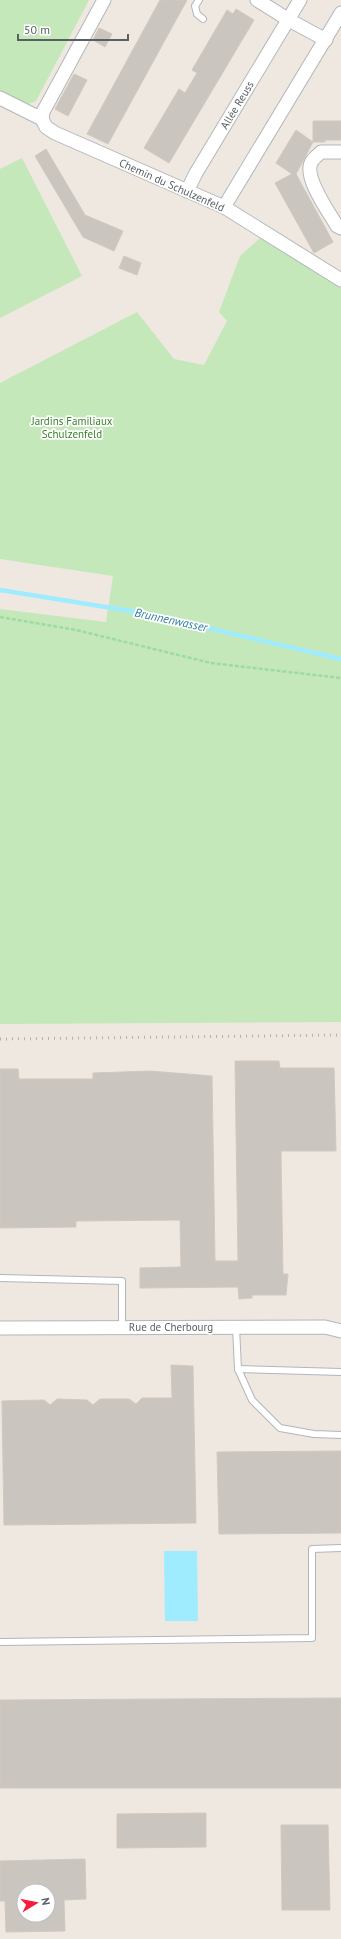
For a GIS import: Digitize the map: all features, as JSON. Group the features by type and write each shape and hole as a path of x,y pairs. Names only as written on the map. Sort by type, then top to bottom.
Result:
{"street":[{"path":"42,119 43,112 104,0"},
{"path":"257,0 289,20 326,40"},
{"name":"Allée Reuss","path":"187,191 196,173 300,0"},
{"path":"224,208 341,13"},
{"name":"Chemin du Schulzenfeld","path":"0,98 42,119 46,127 56,133 224,208 341,280"},
{"path":"340,154 321,152 312,161 309,169 311,181 337,226 341,228"},
{"name":"Rue de Cherbourg","path":"0,1328 325,1327 341,1331"}],"lane":[{"path":"199,0 195,6 196,14 203,19"},
{"path":"0,1278 122,1280 122,1328"},
{"path":"236,1327 238,1369 252,1400 280,1428 314,1434 341,1435"},
{"path":"238,1369 341,1372"},
{"path":"0,1642 312,1638 312,1549 341,1548"}],"path":[{"path":"0,617 76,630 211,663 341,678"}],"green space":[{"path":"0,0 89,0 36,101 26,105 0,91"},
{"path":"22,158 82,276 0,318 0,169"},
{"name":"Jardins Familiaux Schulzenfeld","path":"260,238 341,288 341,1022 0,1024 0,609 106,622 113,576 0,559 0,383 137,312 174,359 204,365 227,321 219,312 240,256"}],"water":[{"path":"164,1551 197,1551 198,1621 165,1621"}],"building":[{"path":"160,0 187,0 108,144 87,134"},
{"path":"236,9 254,20 169,163 144,148 179,89 185,93 197,73 192,70 227,10 233,14"},
{"path":"99,28 112,34 105,47 93,40"},
{"path":"74,74 87,80 68,116 55,109"},
{"path":"313,121 341,121 341,140 313,142"},
{"path":"296,130 313,142 296,174 333,242 314,253 275,183 292,174 276,163"},
{"path":"46,149 85,215 123,231 114,251 83,237 35,156"},
{"path":"124,256 141,263 137,275 119,268"},
{"path":"235,1061 279,1061 280,1068 334,1068 336,1151 281,1151 283,1274 288,1274 286,1295 252,1295 252,1298 239,1299 238,1287 140,1288 140,1268 181,1267 180,1220 76,1221 76,1227 0,1228 0,1069 18,1069 19,1079 93,1079 93,1073 150,1071 212,1076 215,1261 238,1261"},
{"path":"171,1365 193,1366 196,1523 4,1525 2,1401 44,1400 50,1405 57,1399 87,1400 93,1405 100,1399 129,1399 136,1404 142,1398 172,1398"},
{"path":"341,1451 341,1533 219,1534 217,1452"},
{"path":"341,1698 341,1788 0,1788 0,1700"},
{"path":"206,1813 206,1847 117,1848 117,1814"},
{"path":"281,1825 328,1825 330,1910 282,1910"},
{"path":"85,1859 86,1899 64,1900 65,1931 6,1932 5,1901 0,1901 0,1861"}],"waterway":[{"name":"Brunnenwasser","path":"0,590 143,613 341,659"}],"railway":[{"path":"0,1039 341,1035"}]}
